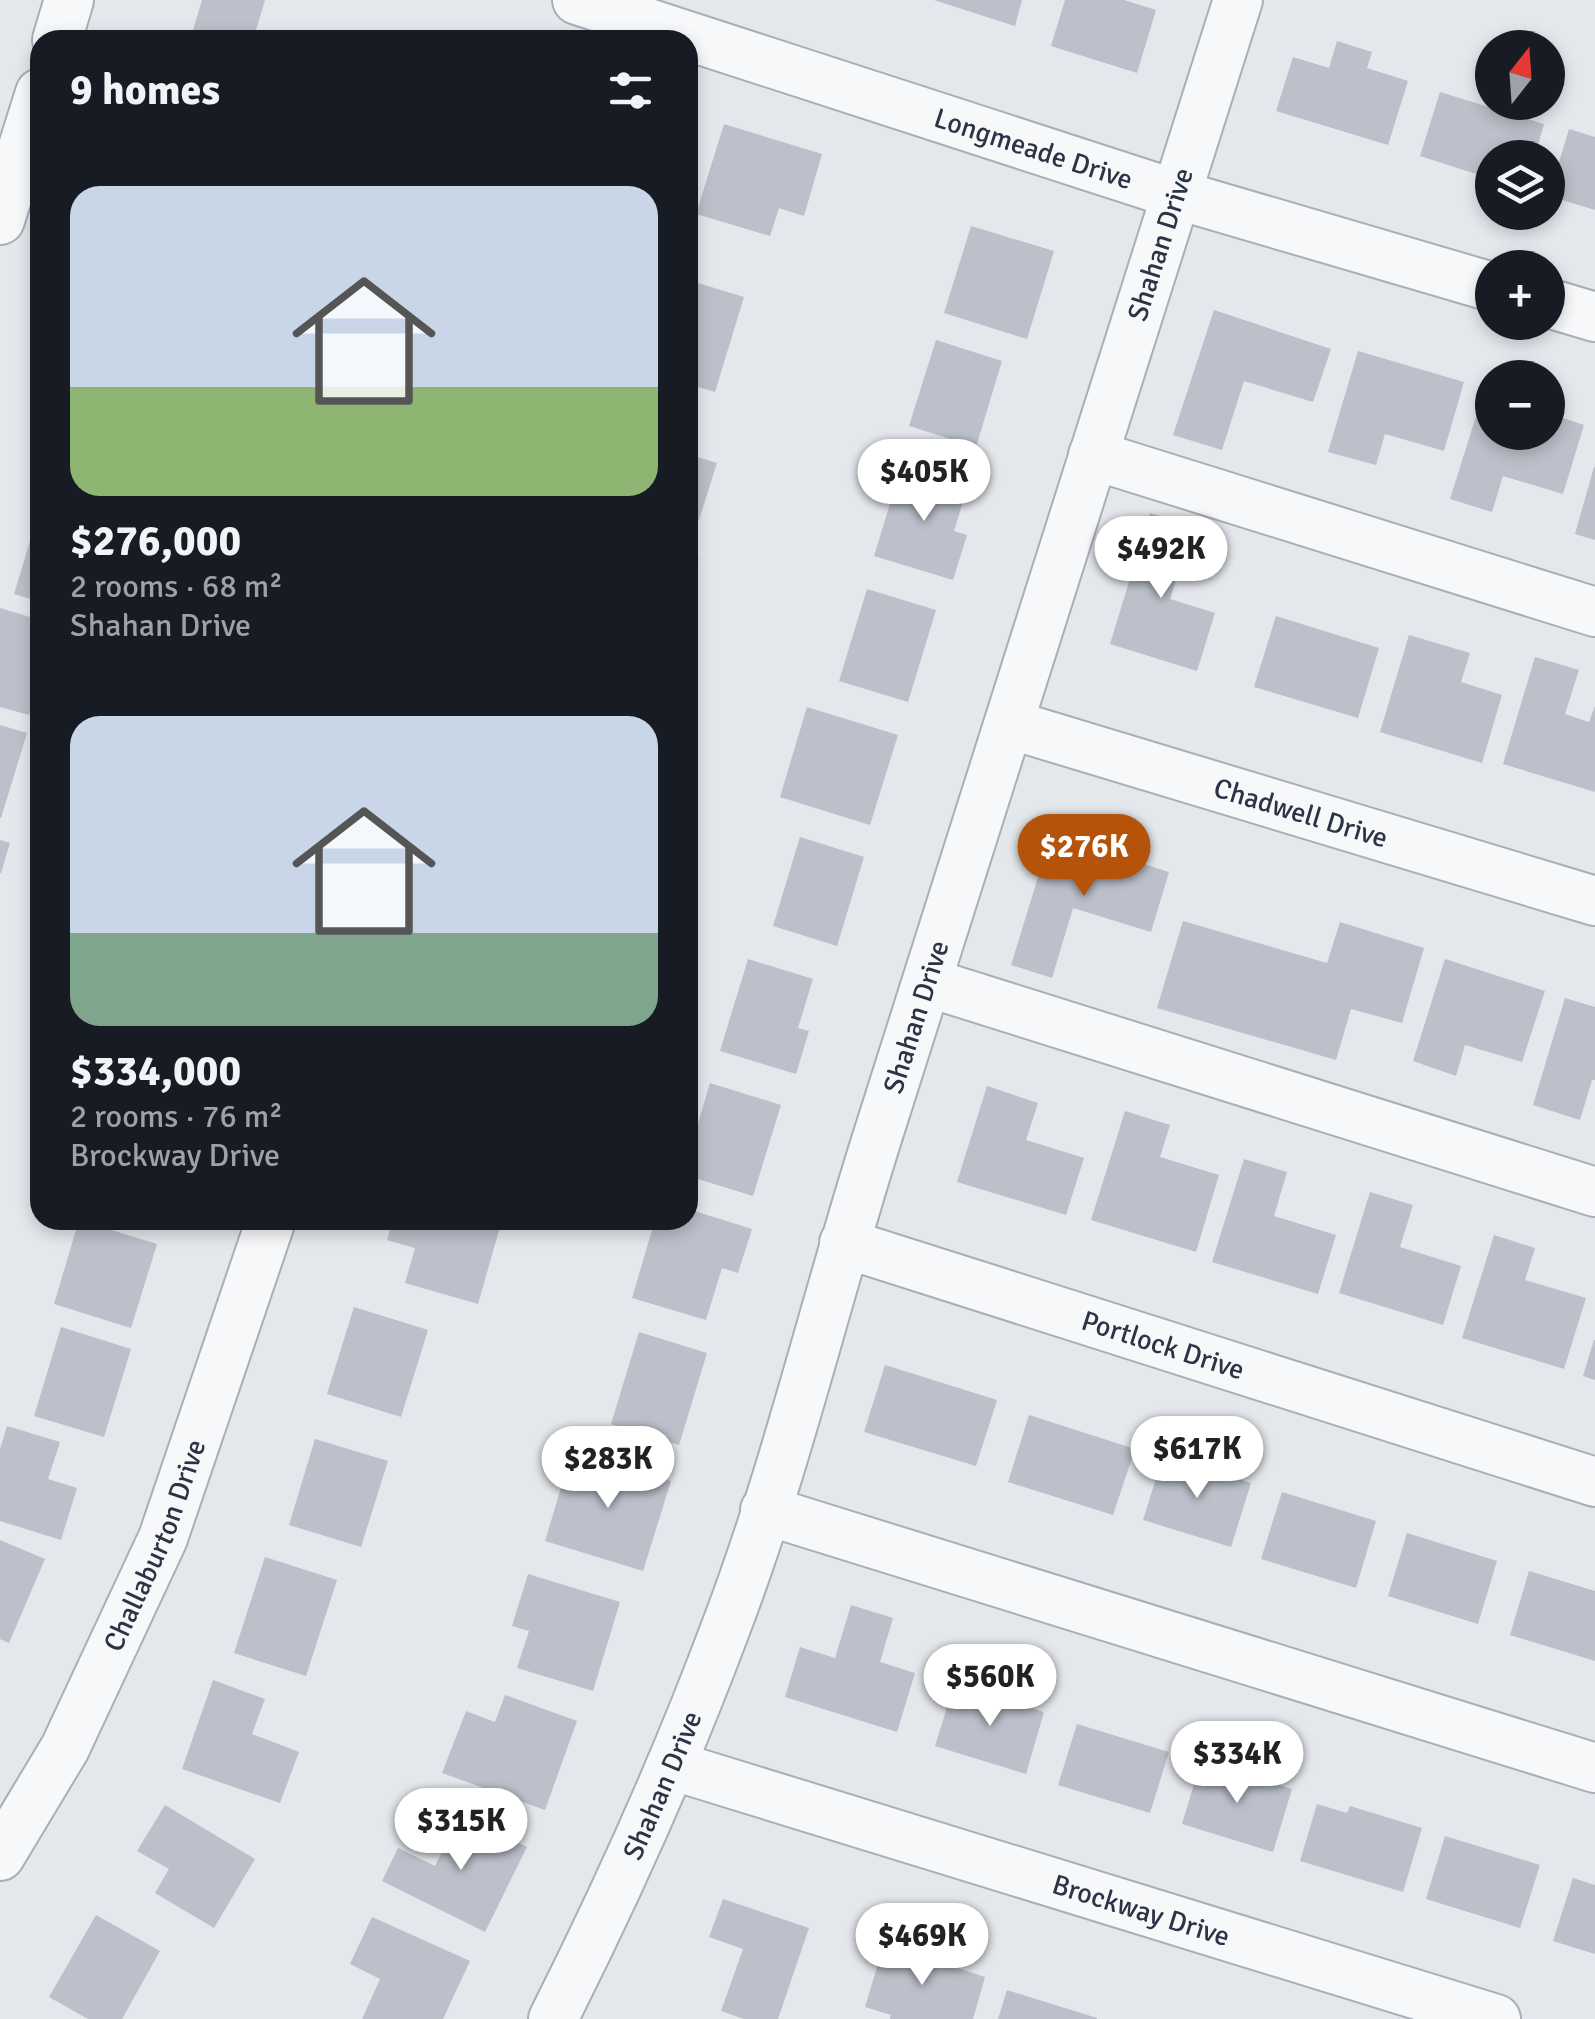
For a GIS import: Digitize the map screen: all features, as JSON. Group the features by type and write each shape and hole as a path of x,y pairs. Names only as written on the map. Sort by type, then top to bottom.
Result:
{"street":[{"path":"59,30 69,0"},
{"name":"Longmeade Drive","path":"577,0 643,30"},
{"name":"Shahan Drive","path":"553,2019 595,1936 671,1765 728,1624 844,1242 1238,0"},
{"name":"Longmeade Drive","path":"698,48 1475,282"},
{"path":"0,220 30,125"},
{"path":"1565,308 1595,318"},
{"path":"1093,454 1595,612"},
{"name":"Chadwell Drive","path":"1008,724 1595,901"},
{"path":"927,982 1595,1192"},
{"name":"Challaburton Drive","path":"0,1856 65,1748 163,1538 268,1230"},
{"name":"Portlock Drive","path":"844,1242 1595,1482"},
{"path":"765,1510 1595,1768"},
{"name":"Brockway Drive","path":"671,1765 1496,2019"}],"building":[{"path":"202,0 265,0 256,30 193,30"},
{"path":"934,0 1022,0 1015,26"},
{"path":"1065,0 1124,0 1156,10 1137,73 1051,46"},
{"path":"1337,41 1372,52 1367,68 1408,81 1388,145 1276,111 1293,57 1329,68"},
{"path":"1440,92 1475,103 1475,120 1531,120 1544,124 1539,140 1475,140 1475,174 1420,156"},
{"path":"724,124 822,154 804,216 779,208 770,236 698,215"},
{"path":"1569,129 1595,137 1595,210 1565,201 1565,142"},
{"path":"971,226 1054,251 1027,339 944,313"},
{"path":"698,283 744,297 715,392 698,387"},
{"path":"1214,310 1331,349 1313,402 1244,381 1222,450 1173,435"},
{"path":"936,340 1002,361 976,447 909,426"},
{"path":"1358,351 1464,382 1444,451 1385,434 1376,465 1328,452"},
{"path":"1475,419 1475,450 1565,450 1565,419 1584,425 1563,494 1503,476 1492,512 1450,499"},
{"path":"698,457 717,463 698,520"},
{"path":"902,465 968,485 954,531 967,535 953,580 874,556"},
{"path":"1595,467 1595,540 1575,534"},
{"path":"1150,513 1192,526 1170,599 1215,613 1197,671 1110,644"},
{"path":"30,541 30,599 14,594"},
{"path":"867,589 936,610 908,702 839,681"},
{"path":"0,608 30,617 30,712 29,715 0,707"},
{"path":"1276,616 1379,648 1358,718 1254,687"},
{"path":"1409,635 1470,653 1461,682 1502,695 1482,763 1380,732"},
{"path":"1535,657 1579,670 1565,714 1589,722 1595,706 1595,792 1503,764"},
{"path":"807,707 898,735 870,825 780,797"},
{"path":"0,725 27,733 1,818 0,818"},
{"path":"1051,835 1169,872 1151,932 1073,908 1052,978 1011,965"},
{"path":"800,837 864,857 837,946 773,926"},
{"path":"0,840 10,843 1,873 0,873"},
{"path":"1183,921 1327,963 1340,922 1424,948 1402,1023 1351,1009 1336,1060 1157,1008"},
{"path":"748,959 813,979 798,1028 809,1031 796,1074 720,1051"},
{"path":"1445,959 1545,991 1522,1062 1465,1045 1456,1076 1413,1061"},
{"path":"1565,998 1595,1007 1595,1080 1580,1120 1533,1105"},
{"path":"710,1083 781,1105 753,1196 698,1179 698,1124"},
{"path":"987,1086 1038,1103 1026,1140 1084,1158 1066,1215 957,1182"},
{"path":"1125,1111 1170,1125 1160,1157 1219,1175 1196,1252 1091,1220"},
{"path":"1244,1159 1287,1172 1274,1216 1336,1235 1318,1294 1212,1262"},
{"path":"1370,1192 1413,1205 1400,1247 1461,1266 1443,1325 1339,1293"},
{"path":"698,1212 752,1229 738,1273 722,1268 706,1320 632,1298 652,1230 698,1230"},
{"path":"76,1230 112,1230 157,1244 131,1328 54,1304"},
{"path":"390,1230 499,1230 478,1304 405,1283 415,1248 387,1240"},
{"path":"1494,1235 1535,1248 1525,1280 1586,1298 1564,1369 1462,1338"},
{"path":"354,1307 428,1330 401,1417 327,1394"},
{"path":"61,1327 131,1349 104,1437 34,1416"},
{"path":"639,1332 707,1353 679,1445 611,1424"},
{"path":"1595,1340 1595,1380 1583,1376"},
{"path":"885,1365 997,1400 976,1466 864,1432"},
{"path":"1029,1415 1135,1449 1113,1515 1008,1482"},
{"path":"7,1426 60,1442 48,1479 77,1488 61,1540 0,1521 0,1449"},
{"path":"315,1439 388,1461 361,1547 289,1525"},
{"path":"572,1451 671,1481 643,1571 545,1541"},
{"path":"1163,1456 1251,1483 1231,1547 1143,1520"},
{"path":"1282,1492 1376,1521 1356,1588 1261,1559"},
{"path":"1407,1533 1497,1561 1478,1624 1388,1596"},
{"path":"0,1540 45,1559 9,1643 0,1639"},
{"path":"265,1557 337,1580 306,1676 234,1653"},
{"path":"1529,1571 1595,1591 1595,1661 1510,1635"},
{"path":"528,1574 620,1602 593,1691 517,1668 529,1631 512,1626"},
{"path":"851,1605 893,1618 880,1662 915,1673 897,1732 785,1697 800,1647 835,1658"},
{"path":"213,1680 265,1699 252,1734 299,1752 280,1803 182,1769"},
{"path":"954,1685 1044,1712 1026,1774 935,1746"},
{"path":"505,1695 577,1721 545,1810 442,1773 466,1711 495,1722"},
{"path":"1077,1724 1169,1752 1150,1813 1058,1785"},
{"path":"1201,1761 1292,1789 1273,1852 1182,1824"},
{"path":"1317,1804 1347,1813 1350,1806 1422,1828 1403,1892 1300,1861"},
{"path":"165,1805 255,1859 214,1928 155,1893 169,1869 137,1851"},
{"path":"461,1814 527,1847 485,1932 382,1881 398,1848 435,1866"},
{"path":"1445,1836 1540,1865 1520,1928 1426,1899"},
{"path":"1573,1878 1595,1885 1595,1954 1553,1941"},
{"path":"723,1899 809,1928 778,2019 744,2019 721,2011 743,1949 709,1937"},
{"path":"96,1915 160,1951 122,2019 88,2019 49,1997"},
{"path":"372,1917 470,1961 443,2019 362,2019 380,1979 350,1964"},
{"path":"884,1944 985,1977 973,2019 890,2019 891,2015 865,2007"},
{"path":"1007,1990 1097,2018 1097,2019 998,2019"}]}
